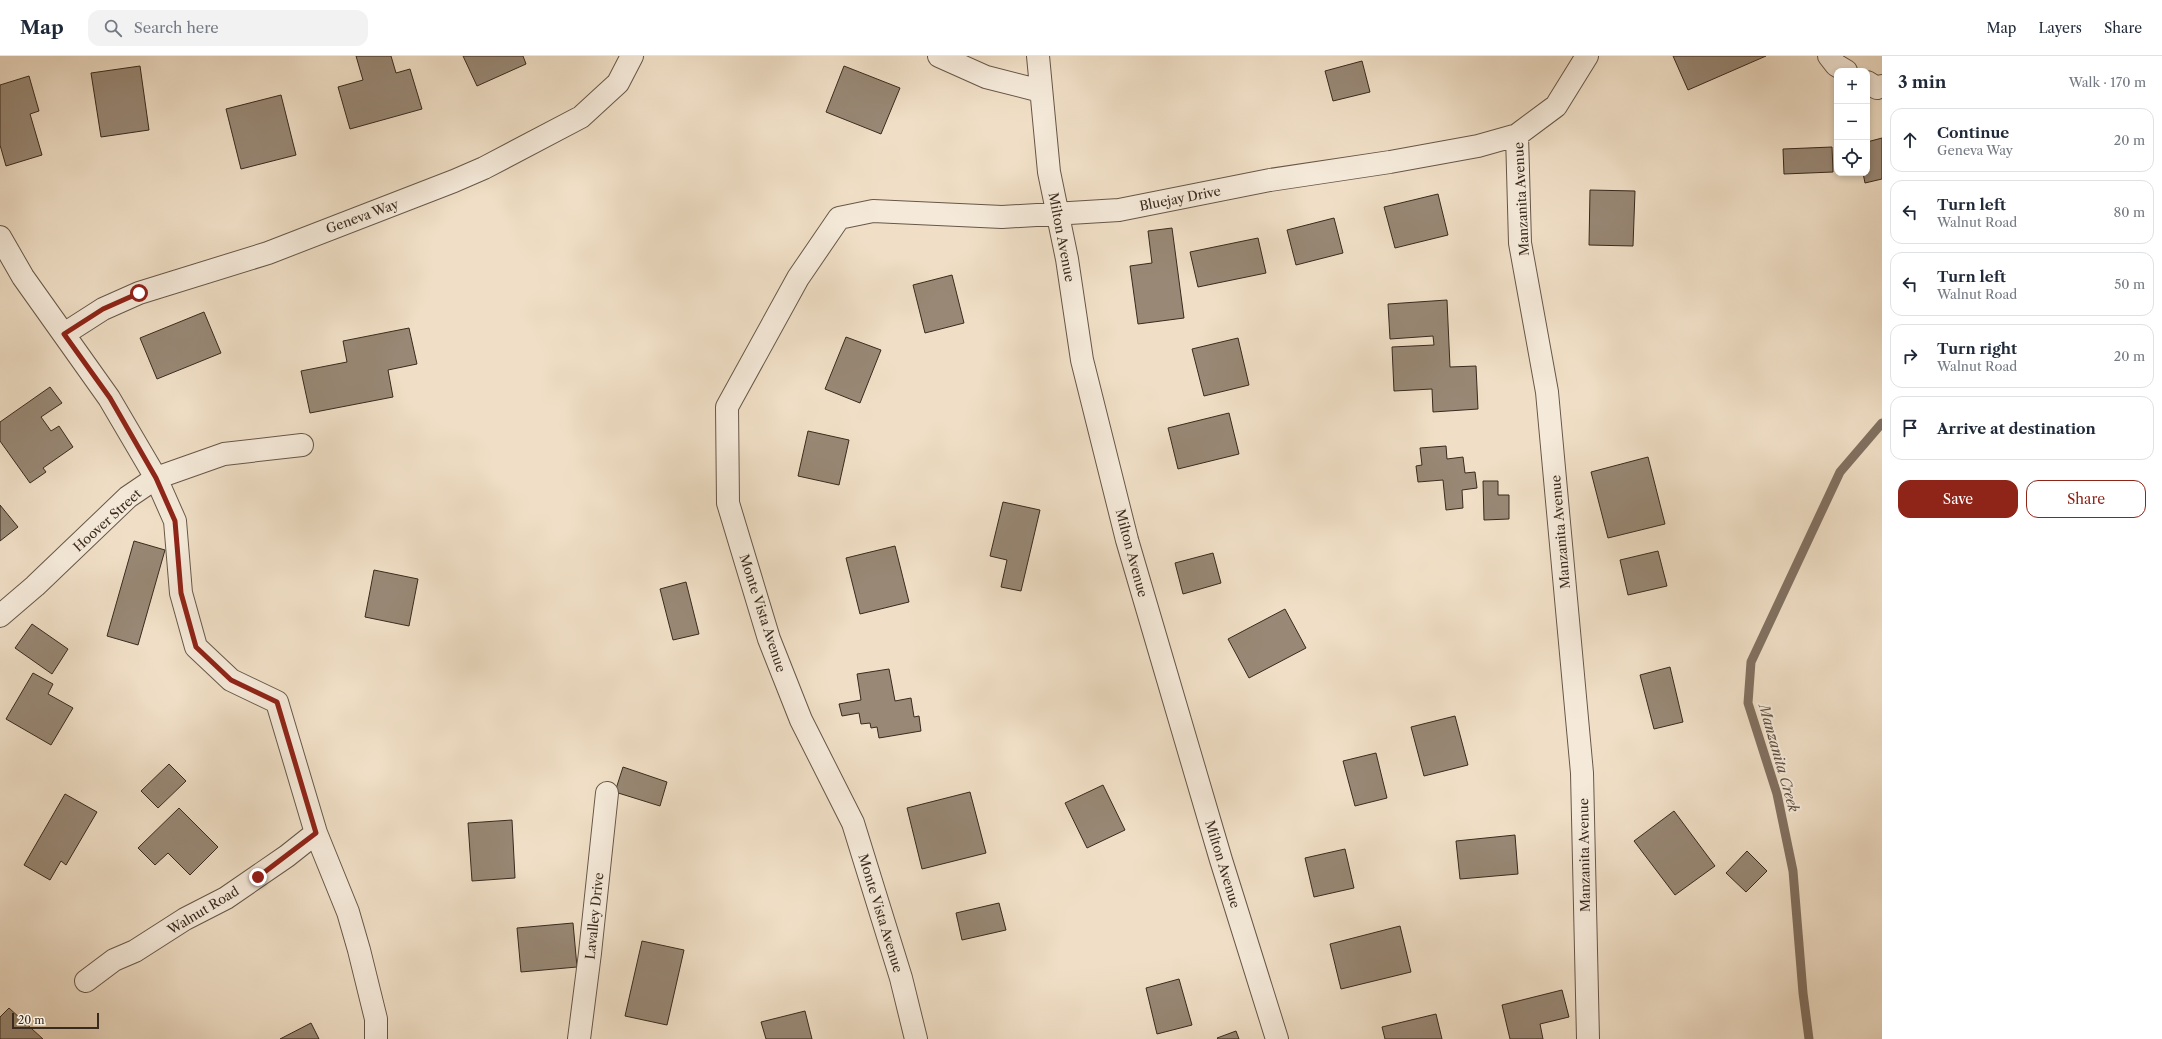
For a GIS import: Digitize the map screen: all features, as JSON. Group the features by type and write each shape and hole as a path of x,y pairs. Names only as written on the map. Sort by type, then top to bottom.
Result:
{"street":[{"name":"Geneva Way","path":"64,334 103,309 139,293 268,253 484,168 581,117 618,84 632,56"},
{"path":"939,56 986,77 1041,91"},
{"name":"Milton Avenue","path":"1038,56 1050,172 1067,259 1082,360 1127,540 1221,860 1277,1039"},
{"name":"Manzanita Avenue","path":"1587,56 1556,106 1517,135 1520,243 1547,392 1582,773 1588,1039"},
{"path":"1829,56 1836,65 1841,68"},
{"path":"1870,84 1877,88 1882,86"},
{"name":"Bluejay Drive","path":"839,218 873,211 1002,217 1119,210 1270,180 1471,148 1517,135"},
{"name":"Monte Vista Avenue","path":"839,218 798,278 727,407 728,503 769,639 801,720 853,823 901,978 916,1039"},
{"path":"0,237 23,277 110,398 156,478 175,521 181,593 196,647 231,680 277,702 316,833 348,912 376,1019 376,1039"},
{"name":"Hoover Street","path":"0,616 35,586 128,497 156,478 224,454 302,445"},
{"name":"Lavalley Drive","path":"579,1039 590,953 607,793"},
{"name":"Walnut Road","path":"86,980 114,960 135,951 185,919 226,898 287,856 316,833"}],"building":[{"path":"356,56 391,56 396,73 410,69 422,109 350,129 338,87 363,80"},
{"path":"463,56 523,56 526,64 477,86"},
{"path":"1673,56 1766,56 1688,90"},
{"path":"1362,61 1370,92 1333,101 1325,71"},
{"path":"140,66 149,130 101,137 91,73"},
{"path":"844,66 900,88 881,134 826,112"},
{"path":"29,76 39,111 30,114 42,155 6,166 0,145 0,85"},
{"path":"281,95 296,155 241,169 226,109"},
{"path":"1882,138 1882,179 1865,183 1864,176 1870,176 1870,141"},
{"path":"1832,147 1833,172 1784,174 1783,149"},
{"path":"1590,190 1635,191 1633,246 1589,245"},
{"path":"1438,194 1448,235 1395,248 1384,207"},
{"path":"1334,218 1343,253 1296,265 1287,230"},
{"path":"1172,228 1184,318 1138,324 1130,266 1152,263 1148,231"},
{"path":"1258,238 1266,273 1198,287 1190,252"},
{"path":"952,275 964,323 925,333 913,285"},
{"path":"1447,300 1450,367 1476,366 1478,409 1433,412 1432,389 1394,391 1392,347 1434,345 1433,336 1390,339 1388,304"},
{"path":"204,312 221,353 157,379 140,338"},
{"path":"409,328 417,364 388,370 393,397 310,413 301,371 347,362 343,341"},
{"path":"846,337 881,350 860,403 825,389"},
{"path":"1238,338 1249,385 1204,396 1192,349"},
{"path":"50,387 62,403 41,417 51,431 59,426 73,447 43,468 46,472 30,483 0,441 0,422"},
{"path":"1229,413 1239,454 1178,469 1168,428"},
{"path":"808,431 849,440 839,485 798,476"},
{"path":"1446,446 1447,459 1463,457 1465,473 1475,472 1477,488 1462,490 1463,508 1446,510 1443,480 1418,482 1416,466 1422,465 1420,448"},
{"path":"1648,457 1665,524 1608,538 1591,472"},
{"path":"1483,481 1498,481 1498,495 1509,495 1509,519 1484,520"},
{"path":"1003,502 1040,510 1021,591 1001,587 1007,560 990,556"},
{"path":"0,505 18,527 0,541"},
{"path":"134,541 165,550 138,645 107,636"},
{"path":"895,546 909,602 860,614 846,558"},
{"path":"1658,551 1667,586 1628,595 1620,560"},
{"path":"1213,553 1221,583 1183,594 1175,563"},
{"path":"374,570 418,579 409,626 365,617"},
{"path":"686,582 699,634 673,640 660,589"},
{"path":"1285,609 1306,648 1249,678 1228,639"},
{"path":"32,624 68,649 52,674 15,648"},
{"path":"1670,667 1683,722 1654,729 1640,675"},
{"path":"889,669 895,701 911,698 914,717 919,716 921,731 879,738 877,727 871,728 870,723 861,724 859,713 842,716 839,704 861,700 857,674"},
{"path":"33,673 53,684 48,694 73,708 51,745 6,719"},
{"path":"1455,716 1468,765 1424,776 1411,727"},
{"path":"1376,753 1387,798 1355,806 1343,761"},
{"path":"169,764 186,781 158,808 141,791"},
{"path":"623,767 667,782 660,806 615,792"},
{"path":"1103,785 1125,830 1087,848 1065,803"},
{"path":"970,792 986,853 922,869 907,808"},
{"path":"65,794 97,812 66,865 61,861 50,880 24,865"},
{"path":"179,808 218,847 190,875 168,853 155,865 138,848"},
{"path":"1674,811 1715,866 1675,895 1634,841"},
{"path":"512,820 515,878 472,881 468,823"},
{"path":"1515,835 1518,874 1460,879 1456,841"},
{"path":"1345,849 1354,888 1314,897 1305,858"},
{"path":"1747,851 1767,871 1746,892 1726,873"},
{"path":"999,903 1006,930 962,940 956,913"},
{"path":"573,923 577,967 521,972 517,928"},
{"path":"1400,926 1411,972 1341,989 1330,944"},
{"path":"642,941 684,950 667,1025 625,1016"},
{"path":"1179,979 1192,1025 1157,1034 1146,988"},
{"path":"1562,990 1569,1017 1540,1024 1543,1039 1510,1039 1502,1005"},
{"path":"9,1008 43,1039 0,1039 0,1017"},
{"path":"805,1011 812,1039 766,1039 761,1022"},
{"path":"1436,1014 1442,1039 1385,1039 1382,1027"},
{"path":"311,1023 319,1039 280,1039"},
{"path":"1236,1031 1239,1039 1217,1038"}],"waterway":[{"name":"Manzanita Creek","path":"1809,1039 1803,993 1793,871 1777,794 1748,703 1751,662 1840,472 1882,423"}],"route":[{"path":"139,293 103,309 64,334 110,398 156,478 175,521 181,593 196,647 231,680 277,702 316,833 258,877"}]}
